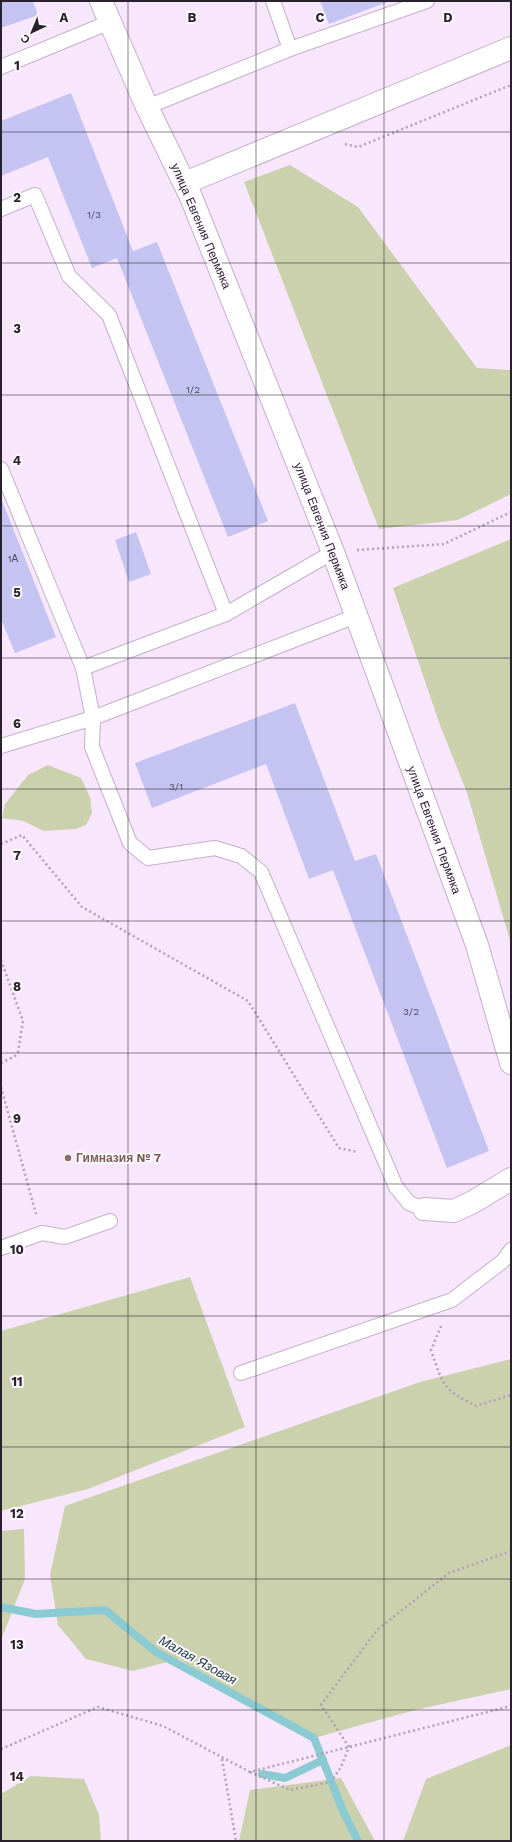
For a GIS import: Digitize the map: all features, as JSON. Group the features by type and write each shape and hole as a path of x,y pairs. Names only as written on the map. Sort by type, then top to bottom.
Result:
{"street":[{"name":"улица Евгения Пермяка","path":"101,1 147,107 185,183 333,552 477,945 511,1063"},
{"path":"185,183 511,48"},
{"path":"424,1209 454,1211 473,1202 511,1179"}],"lane":[{"path":"273,1 290,49"},
{"path":"147,107 290,49 427,1"},
{"path":"1,67 110,22"},
{"path":"1,209 35,195 69,276 109,316 226,614"},
{"path":"1,469 83,668 93,718 92,746 130,843 148,858 215,848 241,856 261,872 396,1187 409,1203 424,1209"},
{"path":"83,668 226,614 333,552"},
{"path":"1,746 93,718 356,616"},
{"path":"1,1248 42,1233 65,1238 110,1221"},
{"path":"241,1373 452,1300 503,1261 511,1250"}],"path":[{"path":"333,552 444,544 511,512"},
{"path":"1,844 22,836 82,906 248,1001 339,1148 384,1158"},
{"path":"1,960 24,1021 18,1052 15,1056 1,1063"},
{"path":"1,1087 42,1233"},
{"path":"452,1300 431,1350 445,1387 456,1396 476,1406 511,1394"},
{"path":"349,1747 321,1705 377,1630 449,1573 511,1551"},
{"path":"250,1772 511,1706"},
{"path":"1,1749 98,1707 163,1726 222,1758 290,1790 331,1782 341,1767 349,1747"},
{"path":"222,1758 236,1841"}],"green space":[{"path":"290,165 358,207 477,368 511,370 511,494 458,520 379,529 244,182"},
{"path":"511,539 511,944 467,793 440,725 393,588"},
{"path":"48,765 81,778 90,797 92,813 86,825 76,829 44,831 23,821 2,818 5,804 28,775"},
{"path":"190,1277 245,1427 88,1489 1,1511 1,1331"},
{"path":"511,1359 511,1689 415,1710 314,1738 257,1709 179,1659 133,1671 86,1659 58,1625 50,1575 65,1506 420,1382"},
{"path":"24,1529 25,1579 1,1640 1,1531"},
{"path":"511,1745 511,1841 403,1841 426,1779"},
{"path":"31,1776 84,1779 99,1815 101,1841 1,1841 1,1794"},
{"path":"341,1778 375,1841 239,1841 250,1790"}],"building":[{"path":"1,1 33,1 38,15 1,28"},
{"path":"320,1 390,1 329,24"},
{"path":"71,93 133,251 157,242 268,521 228,537 117,258 92,268 48,157 1,176 1,121"},
{"path":"1,498 56,637 15,653 1,619"},
{"path":"136,532 151,574 129,582 115,540"},
{"path":"295,703 355,861 376,854 489,1151 447,1168 333,870 309,879 266,764 152,808 135,763"}],"waterway":[{"name":"Малая Язовая","path":"1,1607 36,1614 105,1610 156,1652 314,1738 343,1811 358,1841"},
{"name":"Малая Язовая","path":"262,1774 285,1778 323,1760"}],"place":[{"name":"Гимназия № 7","path":"68,1158"}]}
